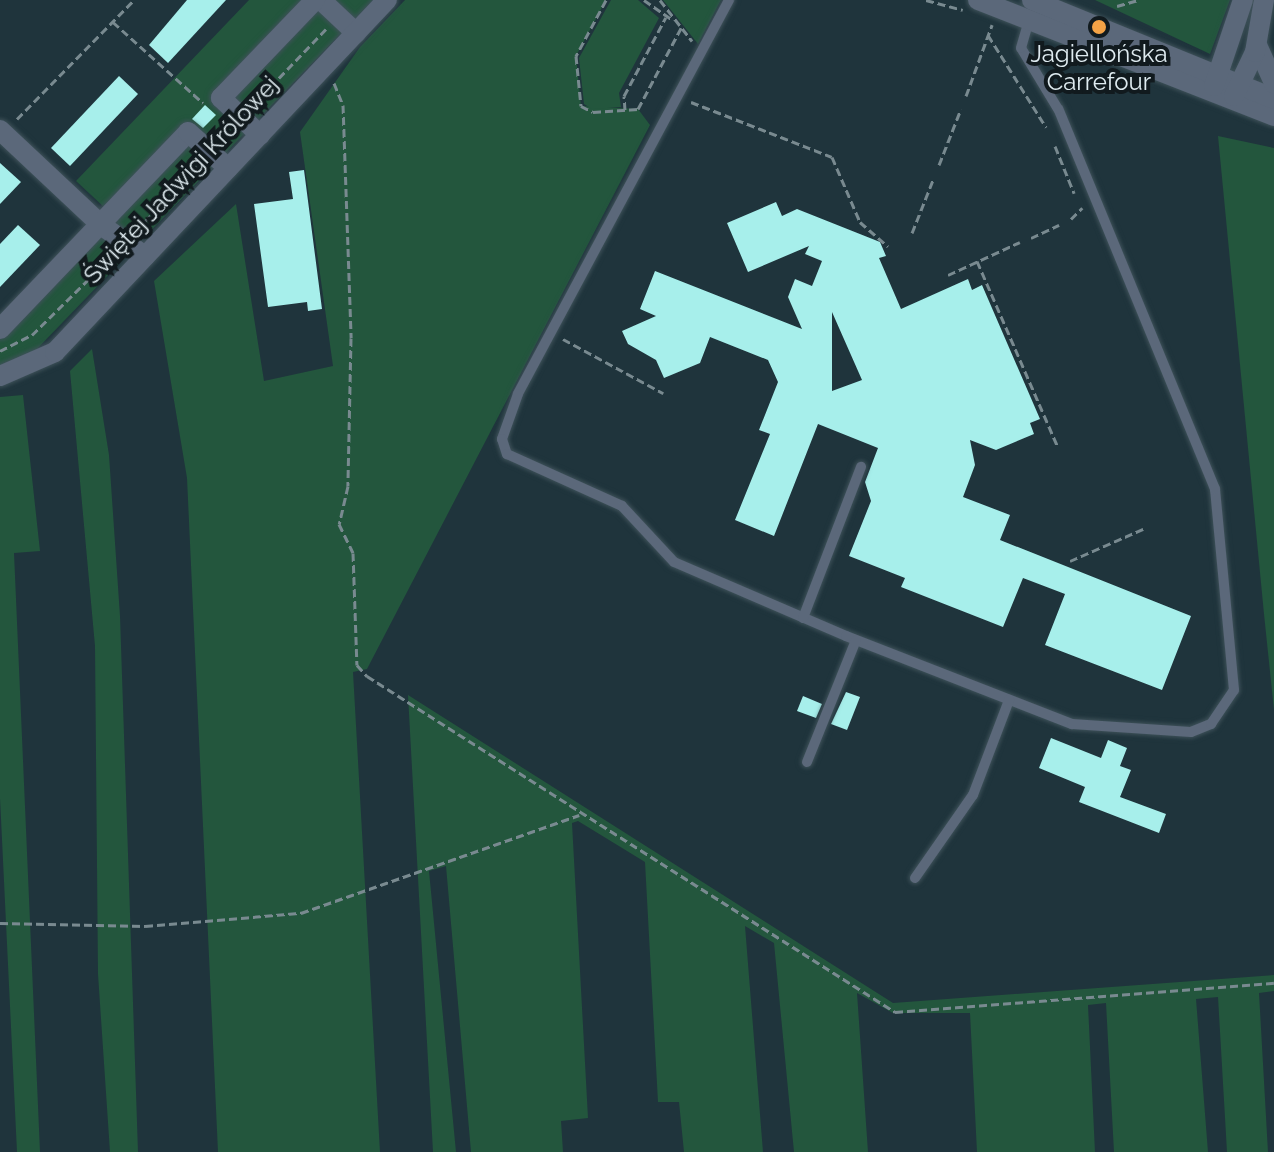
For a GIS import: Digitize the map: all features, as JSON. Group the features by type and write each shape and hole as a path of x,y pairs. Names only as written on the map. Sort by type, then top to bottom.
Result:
{"street":[{"path":"260,135 221,98 315,0"},
{"path":"321,0 356,33"},
{"name":"Świętej Jadwigi Królowej","path":"0,376 55,352 387,0"},
{"path":"978,0 1032,7 1236,92 1274,99"},
{"path":"1215,84 1243,0"},
{"path":"1236,92 1257,45 1264,0"},
{"path":"1257,45 1274,83"},
{"path":"1236,92 1274,116"},
{"path":"2,132 101,225 145,256"},
{"path":"0,329 188,132 228,168"}],"lane":[{"path":"727,4 518,394 502,439 507,454 527,466 622,506 674,562 856,640 1072,724 1191,732 1211,724 1234,690 1215,489 1069,140 1021,48 1032,7"},
{"path":"803,618 861,467"},
{"path":"807,762 856,640"},
{"path":"915,878 973,795 1009,700"}],"path":[{"path":"2,132 134,0"},
{"path":"606,0 576,56 581,106 638,109 681,28"},
{"path":"644,0 676,22"},
{"path":"1117,6 1138,0"},
{"path":"654,9 660,1 696,47"},
{"path":"241,117 338,16"},
{"path":"625,110 624,96 666,17"},
{"path":"966,96 993,21"},
{"path":"113,22 199,105 221,98"},
{"path":"988,35 1046,127"},
{"path":"323,68 343,105 351,338 348,486 339,524 353,553 357,665 581,815 895,1012 1274,983"},
{"path":"684,116 697,91"},
{"path":"691,102 832,157 860,222 888,246"},
{"path":"939,165 961,109"},
{"path":"1055,146 1074,193"},
{"path":"0,351 44,324 210,152"},
{"path":"912,233 933,180"},
{"path":"1071,219 1082,208"},
{"path":"1031,238 1059,225"},
{"path":"948,275 1020,242"},
{"path":"977,261 1057,445"},
{"path":"570,327 563,340 663,393"},
{"path":"1070,561 1143,529"},
{"path":"0,923 145,926 301,913 581,815"}],"green space":[{"path":"249,0 373,0 37,349 0,368 0,322 105,208 76,181"},
{"path":"405,0 606,0 576,56 581,106 638,109 650,125 367,669 353,672 380,1152 218,1152 187,478 154,281 236,204 264,381 333,366 300,132 360,47"},
{"path":"611,0 638,0 659,18 619,93 621,107 592,109 584,104 579,58"},
{"path":"663,0 721,0 698,44"},
{"path":"1095,0 1230,0 1210,54"},
{"path":"1218,136 1274,148 1274,710 1264,614"},
{"path":"92,349 109,455 120,616 138,1152 110,1152 98,974 95,646 70,371"},
{"path":"23,395 40,551 14,553 40,1152 17,1152 0,798 0,397"},
{"path":"408,695 893,1003 1274,975 1274,991 1259,993 1268,1152 1227,1152 1218,997 1196,999 1208,1152 1114,1152 1106,1003 1088,1005 1095,1152 977,1152 970,1013 893,1013 857,993 868,1152 794,1152 774,943 745,926 763,1152 684,1152 679,1102 658,1102 645,862 578,821 572,823 588,1118 561,1121 563,1152 471,1152 446,866 429,871 456,1152 433,1152"}],"building":[{"path":"187,0 226,0 168,63 149,45"},
{"path":"119,76 138,94 70,166 51,148"},
{"path":"205,105 216,115 203,128 192,119"},
{"path":"0,163 21,182 0,204"},
{"path":"304,170 322,309 308,311 307,302 268,307 254,204 293,199 289,172"},
{"path":"776,202 782,216 797,209 880,242 886,256 879,258 901,309 968,279 972,290 982,285 1040,419 1030,423 1034,434 996,450 970,440 975,465 963,497 1010,515 1000,540 1191,616 1162,690 1045,645 1065,594 1023,578 1003,627 901,587 905,578 849,556 871,501 865,482 878,448 818,424 774,536 735,520 770,434 759,430 778,382 768,360 710,337 700,363 664,378 656,360 628,344 622,331 656,316 640,309 655,271 802,329 788,297 795,279 812,286 822,261 805,254 809,246 748,272 727,223","holes":["832,312 862,380 832,391"]},
{"path":"18,225 40,245 0,287 0,244"},
{"path":"846,692 860,697 847,730 831,724"},
{"path":"803,696 822,704 816,718 797,711"},
{"path":"1051,738 1101,758 1108,740 1127,748 1120,766 1131,770 1120,797 1166,814 1159,833 1079,802 1085,787 1039,768"}],"place":[{"name":"Jagiellońska Carrefour","path":"1099,27"}]}
